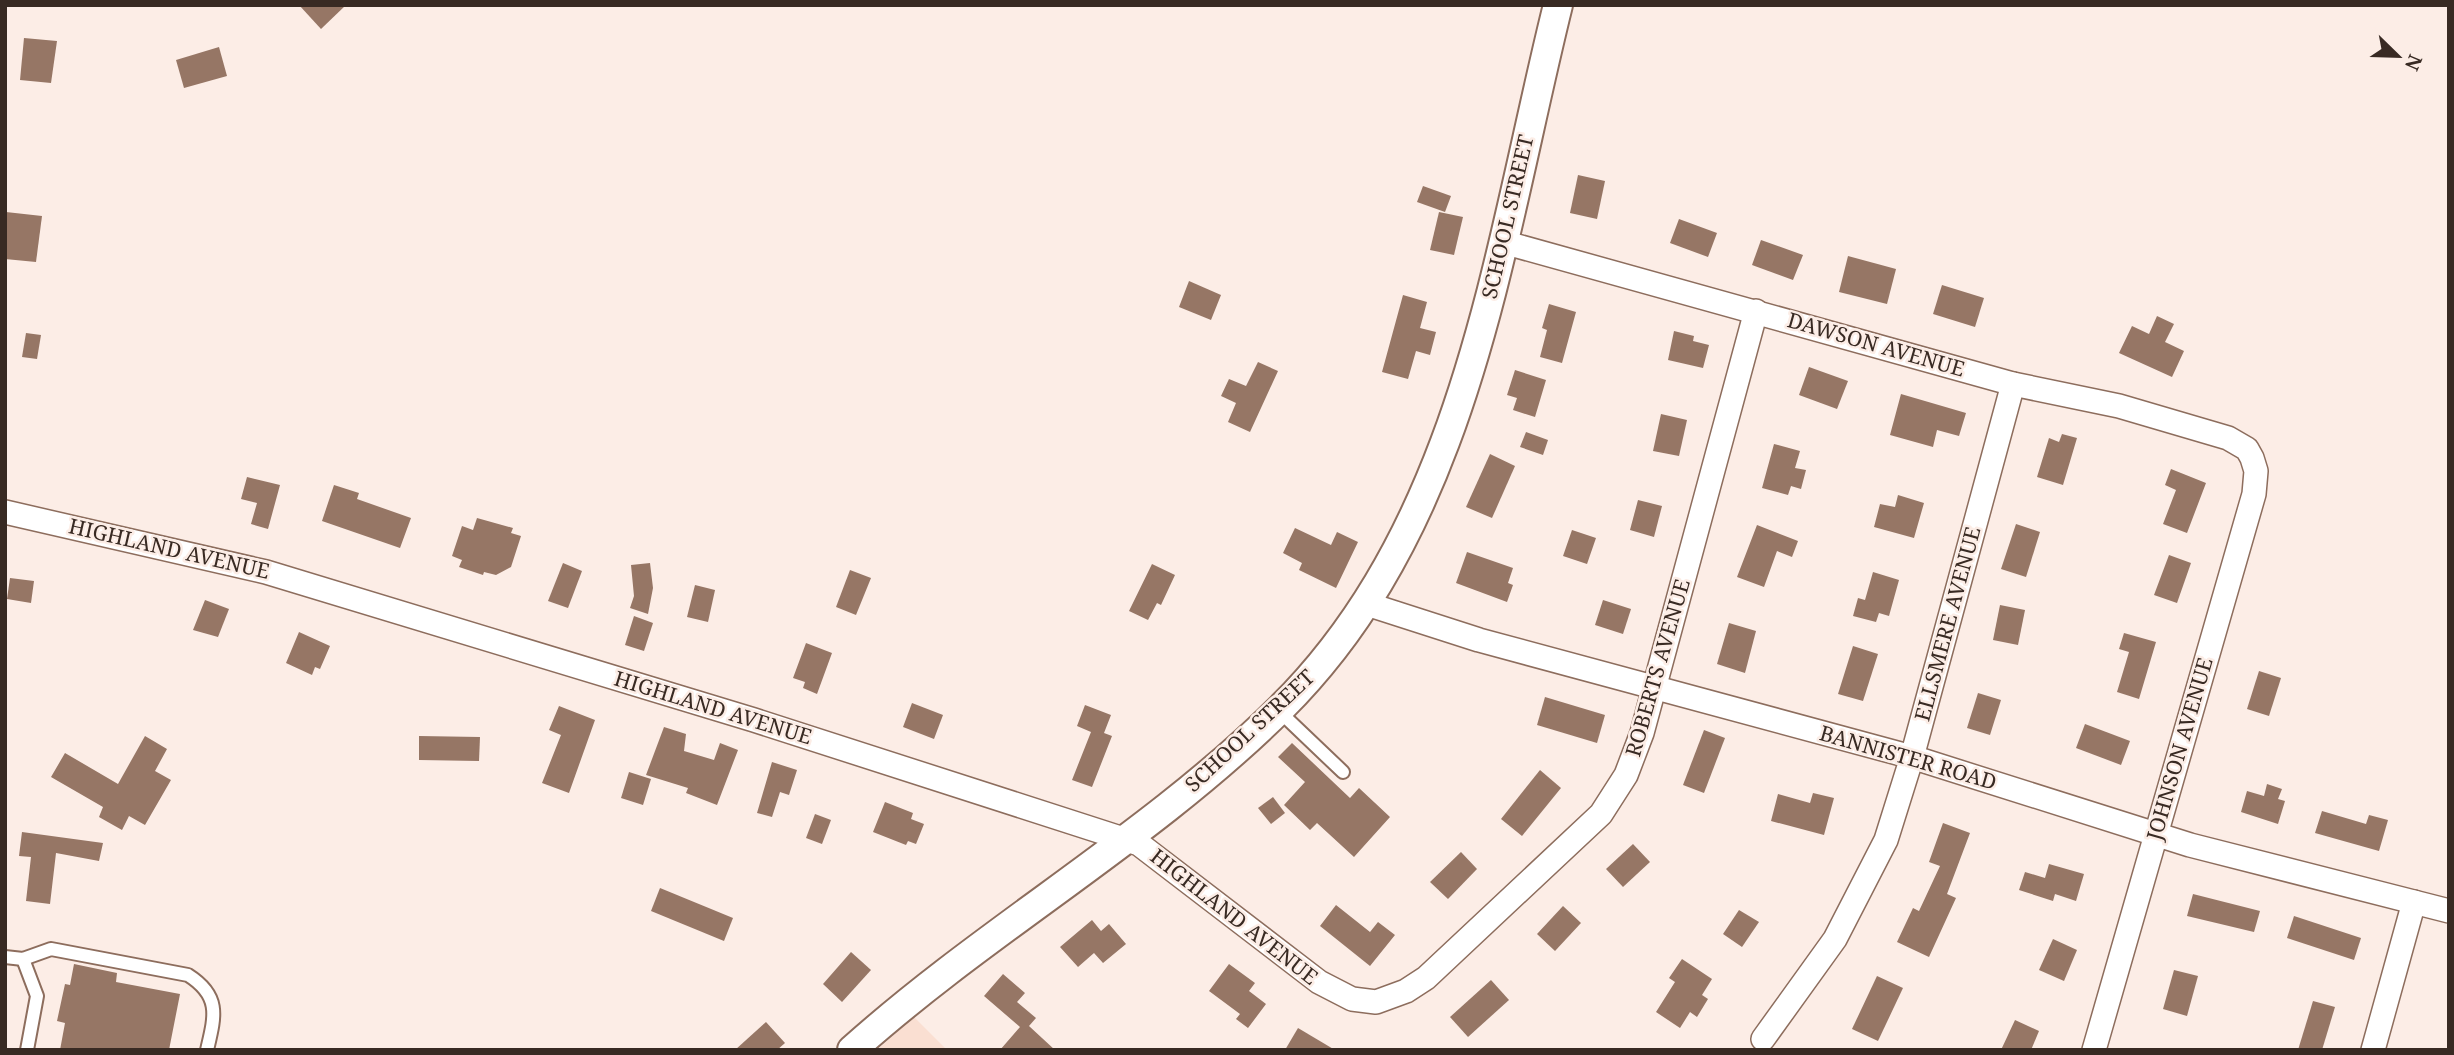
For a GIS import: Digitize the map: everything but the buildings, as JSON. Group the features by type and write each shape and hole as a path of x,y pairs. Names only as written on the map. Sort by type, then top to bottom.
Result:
{"street":[{"name":"SCHOOL STREET","path":"852,1050 956,962 1215,768 1317,670 1367,604 1411,524 1438,462 1480,336 1558,5"},
{"name":"DAWSON AVENUE","path":"1503,242 2013,384 2119,406 2228,438 2247,450"},
{"name":"ROBERTS AVENUE","path":"1376,1002 1406,991 1436,970 1601,814 1631,764 1655,688 1756,312"},
{"name":"ELLSMERE AVENUE","path":"1763,1039 1835,939 1856,903 1886,840 1912,757 2013,384"},
{"name":"JOHNSON AVENUE","path":"2094,1050 2254,494 2256,471 2247,450"},
{"name":"HIGHLAND AVENUE","path":"5,512 266,572 754,720 1123,839 1150,852 1329,989 1352,999 1376,1002"},
{"name":"BANNISTER ROAD","path":"1367,604 1454,633 1912,757 2156,835 2449,911"},
{"path":"2373,1050 2414,902"}],"lane":[{"path":"1278,710 1343,772"},
{"path":"5,957 23,959 51,949 188,975 203,985 213,1001 214,1021 207,1050"},
{"path":"23,959 37,996 27,1050"}],"shaded area":[{"path":"914,1017 947,1050 877,1050"}]}
